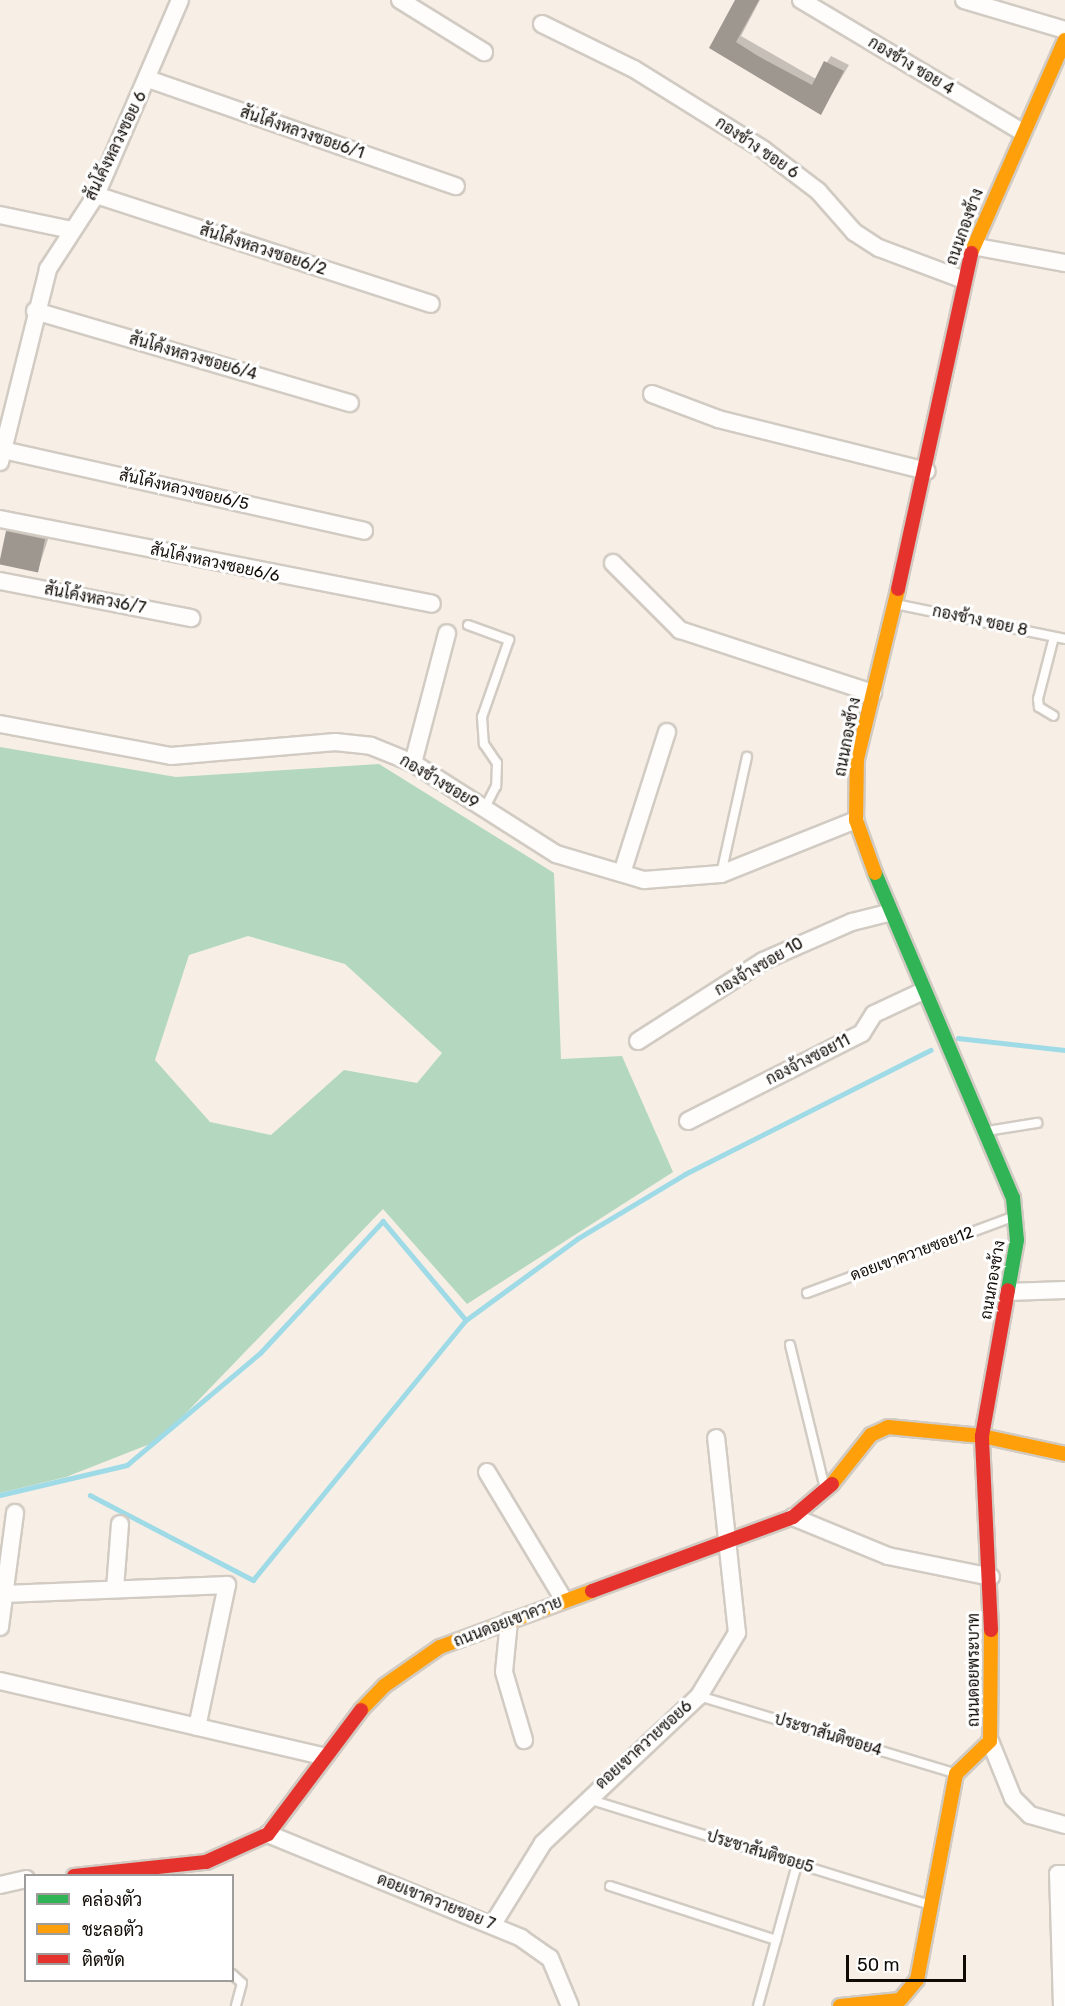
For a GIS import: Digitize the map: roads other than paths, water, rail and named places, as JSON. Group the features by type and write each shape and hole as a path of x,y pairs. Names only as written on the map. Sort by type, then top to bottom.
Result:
{"street":[{"name":"สันโค้งหลวงซอย 6","path":"1,456 35,311 48,269 71,230 96,195 148,79 180,0"},
{"path":"400,0 484,52"},
{"name":"กองช้าง ซอย 4","path":"801,0 1021,131"},
{"path":"964,0 1065,30"},
{"name":"กองช้าง ซอย 6","path":"542,24 634,69 764,150 818,191 854,232 879,248 964,280"},
{"name":"ถนนกองช้าง","path":"982,1436 1008,1292 1017,1216 983,1132 921,992 889,913 856,820 857,759 927,471 972,246 1021,131 1065,40"},
{"name":"สันโค้งหลวงซอย6/1","path":"148,79 456,186"},
{"name":"สันโค้งหลวงซอย6/2","path":"96,195 431,304"},
{"path":"0,215 71,230"},
{"path":"972,246 1065,264"},
{"name":"สันโค้งหลวงซอย6/4","path":"35,311 350,403"},
{"path":"652,394 718,419 927,471"},
{"name":"สันโค้งหลวงซอย6/5","path":"1,456 364,531"},
{"name":"สันโค้งหลวงซอย6/6","path":"0,519 432,604"},
{"path":"613,563 680,630 873,693"},
{"name":"สันโค้งหลวง6/7","path":"0,580 190,618"},
{"path":"412,763 447,633"},
{"name":"กองช้างซอย9","path":"0,724 171,756 335,742 371,746 412,763 556,854 644,880 721,874 856,820"},
{"path":"622,873 667,732"},
{"name":"กองจ้างซอย 10","path":"638,1041 763,961 852,921 889,913"},
{"name":"กองจ้างซอย11","path":"688,1121 862,1033 874,1014 921,992"},
{"path":"1008,1292 1065,1290"},
{"name":"ถนนดอยเขาควาย","path":"268,1834 322,1756 384,1686 440,1647 564,1600 731,1543 793,1517 826,1492 871,1435 888,1427 982,1436 1065,1454"},
{"name":"ถนนดอยพระบาท","path":"956,1774 990,1741 991,1577 982,1436"},
{"name":"ดอยเขาควายซอย6","path":"492,1924 543,1843 584,1798 699,1696 737,1633 731,1543 716,1438"},
{"path":"487,1472 564,1600"},
{"path":"0,1627 15,1513"},
{"path":"793,1517 888,1556 991,1577"},
{"path":"115,1589 120,1524"},
{"path":"4,1594 226,1585 197,1727"},
{"path":"509,1621 504,1672 524,1740"},
{"path":"0,1681 322,1756"},
{"path":"990,1741 993,1759 1013,1798 1030,1815 1065,1825"},
{"path":"840,2006 901,2003 917,1980 935,1906 956,1774"},
{"path":"96,1874 207,1869 268,1834"},
{"name":"ดอยเขาควายซอย 7","path":"268,1834 492,1924 550,1958 570,2006"},
{"path":"1062,2006 1058,1874 1065,1874"},
{"path":"0,1885 24,1879"}],"lane":[{"name":"กองช้าง ซอย 8","path":"894,604 1065,639"},
{"path":"468,625 509,640 482,717 484,744 496,763 496,786 484,810"},
{"path":"1054,637 1038,699 1039,707 1054,716"},
{"path":"721,874 747,757"},
{"path":"983,1132 1036,1123"},
{"name":"ดอยเขาควายซอย12","path":"807,1293 1017,1216"},
{"path":"790,1345 826,1492"},
{"name":"ประชาสันติซอย4","path":"699,1696 956,1774"},
{"name":"ประชาสันติซอย5","path":"584,1798 935,1906"},
{"path":"758,2006 797,1864"},
{"path":"610,1886 776,1940"},
{"path":"234,1976 242,1983 236,2006"}],"waterway":[{"path":"958,1038 1065,1050"},
{"path":"90,1495 253,1580 466,1320 577,1239 685,1174 930,1050"},
{"path":"0,1495 127,1465 260,1353 383,1221 466,1320"}]}
